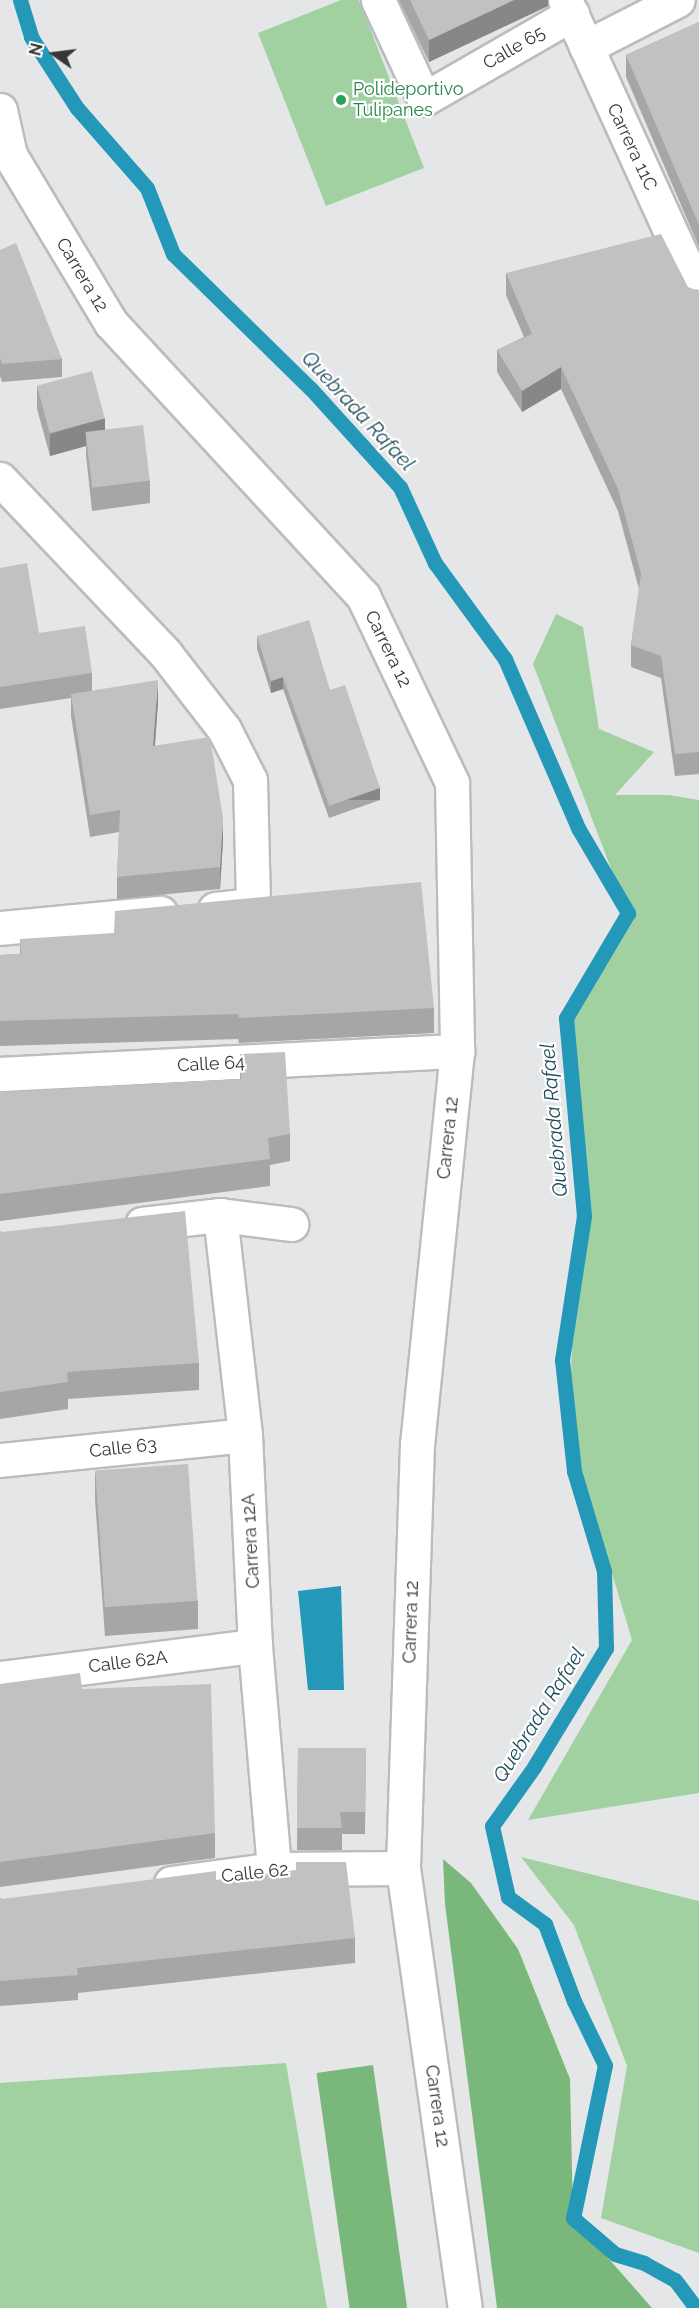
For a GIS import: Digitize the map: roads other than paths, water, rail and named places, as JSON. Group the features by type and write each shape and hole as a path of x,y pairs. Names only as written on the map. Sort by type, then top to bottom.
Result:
{"street":[{"name":"Calle 65","path":"378,0 423,99 569,7"},
{"path":"586,47 678,0"},
{"name":"Carrera 11C","path":"569,7 699,294"},
{"name":"Carrera 12","path":"0,110 10,155 111,322 363,596 452,783 457,1052 417,1444 404,1868 465,2308"},
{"path":"0,479 165,653 224,729 250,780 253,905 0,928"},
{"name":"Calle 64","path":"0,1074 457,1052"},
{"path":"116,1227 220,1215 291,1224"},
{"name":"Carrera 12A","path":"220,1215 245,1436 255,1646 274,1869"},
{"name":"Calle 63","path":"0,1460 245,1436"},
{"name":"Calle 62A","path":"0,1678 255,1646"},
{"name":"Calle 62","path":"137,1887 274,1869 404,1868"}],"water":[{"path":"341,1586 344,1690 308,1690 298,1591"}],"waterway":[{"name":"Quebrada Rafael","path":"20,0 31,37 77,108 147,188 173,254 311,389 400,487 435,563 505,659 578,828 628,913 566,1018 584,1216 562,1360 574,1471 604,1571 606,1648 534,1767 492,1826 508,1897 545,1924 574,2001 605,2065 573,2218 615,2254 644,2263 675,2280 696,2308"}],"place":[{"name":"Polideportivo Tulipanes","path":"341,100"}]}
